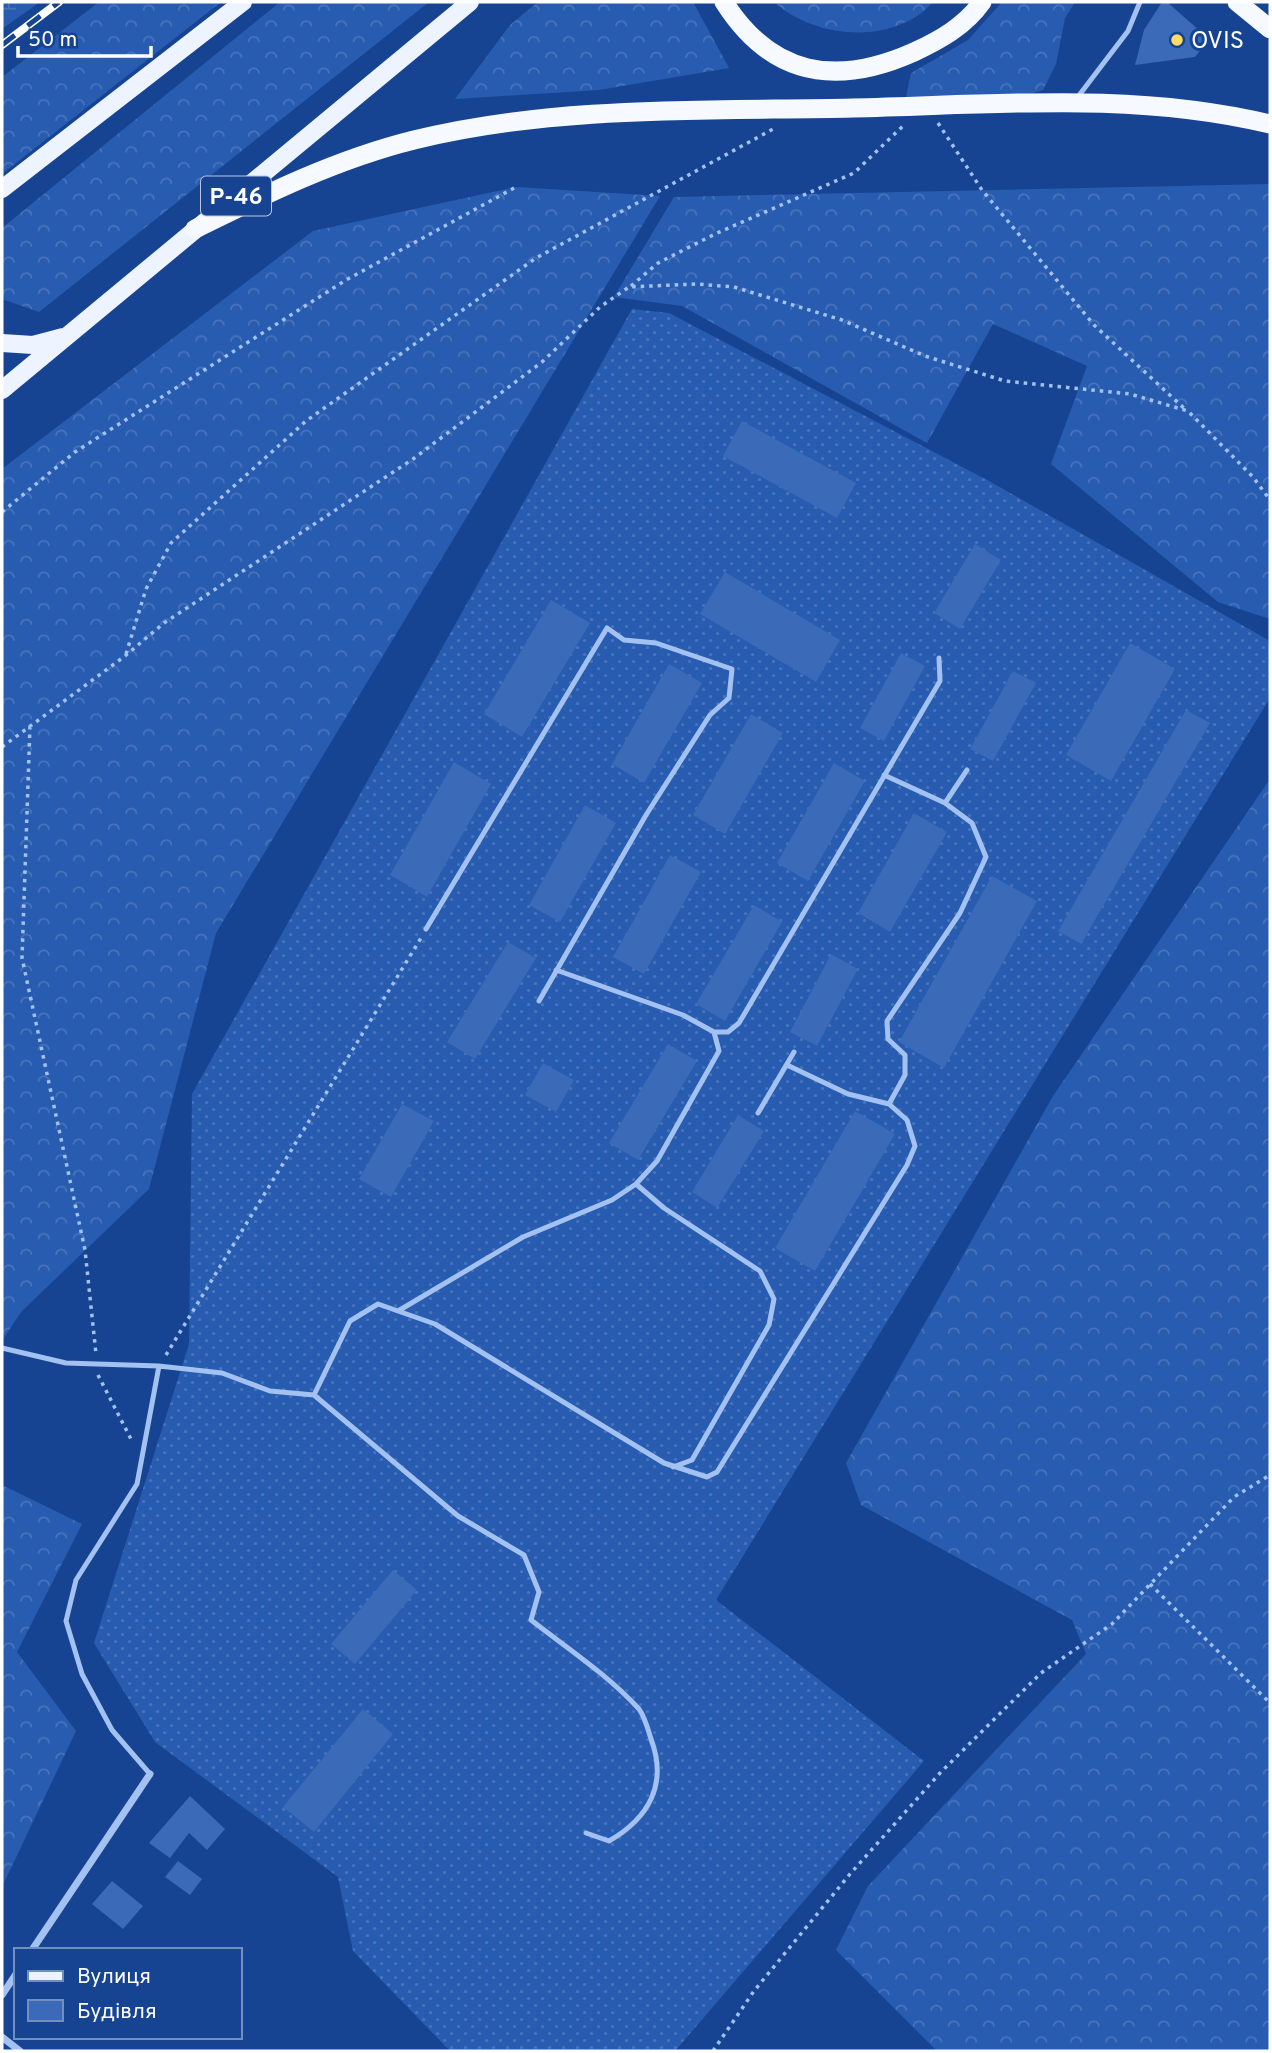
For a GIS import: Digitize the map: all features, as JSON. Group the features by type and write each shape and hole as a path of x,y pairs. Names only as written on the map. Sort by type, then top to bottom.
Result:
{"highway":[{"path":"724,2 745,30 777,57 805,69 840,72 892,61 930,44 964,22 982,2"},
{"path":"1237,2 1270,29"},
{"path":"195,229 290,183 352,158 455,132 571,117 1074,101 1189,107 1270,124"}],"main road":[{"path":"2,189 243,2"},
{"name":"Р-46","path":"2,390 470,2"},
{"path":"2,343 33,345 75,332"}],"street":[{"path":"33,1948 150,1774"},
{"path":"2,1995 14,1977"},
{"path":"2,2037 20,2051"}],"lane":[{"path":"1074,101 1128,31 1140,2"},
{"path":"426,929 607,628 624,640 656,643 732,669 729,698 710,715 646,815 539,1001"},
{"path":"556,970 683,1015 714,1032 728,1032 739,1023 940,681 939,658"},
{"path":"945,803 967,770"},
{"path":"884,775 945,803 972,823 986,858 960,913 887,1021 888,1039 905,1055 905,1075 889,1104"},
{"path":"398,1311 523,1237 612,1200 636,1184 657,1161 719,1051 714,1032"},
{"path":"758,1113 794,1052"},
{"path":"314,1395 350,1321 378,1304 435,1324 673,1467 707,1477 717,1472 907,1165 915,1146 907,1120 889,1104 848,1094 787,1065"},
{"path":"636,1184 664,1208 760,1271 774,1299 769,1325 692,1460 673,1467"},
{"path":"2,1348 66,1363 159,1366 222,1373 270,1391 314,1395 458,1516 524,1555 539,1592 531,1620 610,1682 641,1712 657,1756 656,1794 629,1829 608,1840 586,1833"},
{"path":"150,1774 112,1730 82,1674 66,1621 76,1580 136,1484 159,1366"}],"path":[{"path":"2,747 125,656 164,623 413,459 542,362 600,307 658,263 703,239 854,173 893,134 928,106 982,190 1094,325 1188,411 1253,477 1270,500"},
{"path":"125,656 146,589 171,543 306,421 536,258 780,125"},
{"path":"2,512 75,452 311,302 516,187"},
{"path":"629,287 697,284 734,287 842,320 925,356 1005,381 1130,394 1188,411"},
{"path":"30,726 22,958 85,1250 98,1377 141,1460"},
{"path":"159,1366 436,913"},
{"path":"713,2051 754,1991 850,1874 941,1772 1029,1684 1112,1624 1234,1497 1270,1475"},
{"path":"1149,1584 1270,1703"}],"green space":[{"path":"2,2 40,2 2,29"},
{"path":"99,2 221,2 2,174 2,77"},
{"path":"280,2 429,2 39,312 2,299 2,228"},
{"path":"538,2 693,2 729,68 599,90 455,99 510,25"},
{"path":"774,2 933,2 917,16 897,26 854,32 811,24"},
{"path":"1002,2 1075,2 1065,18 1056,64 1043,90 1020,97 906,97 911,73 968,40"},
{"path":"1270,184 1270,619 1218,602 1051,464 1087,366 993,324 927,443 682,306 614,297 674,197"},
{"path":"516,187 660,196 216,933 149,1189 21,1312 2,1341 2,469 313,231"},
{"path":"632,309 669,313 989,481 1270,641 1270,698 716,1600 924,1761 675,2051 450,2051 353,1951 338,1877 155,1742 94,1643 189,1344 192,1094"},
{"path":"1270,779 1270,2051 937,2051 836,1950 868,1886 1086,1654 1072,1620 861,1505 846,1463 1053,1096"},
{"path":"2,1485 82,1524 17,1652 76,1731 2,1887"}],"building":[{"path":"1162,2 1167,2 1209,39 1195,57 1135,65 1144,30"},
{"path":"742,421 856,483 837,518 723,456"},
{"path":"975,544 1001,560 960,629 934,613"},
{"path":"725,572 840,640 816,682 700,614"},
{"path":"551,600 590,623 522,737 484,714"},
{"path":"1130,643 1175,669 1111,781 1066,755"},
{"path":"901,653 925,666 884,741 860,728"},
{"path":"669,664 702,683 644,783 612,764"},
{"path":"1013,671 1036,683 993,761 970,749"},
{"path":"1186,710 1210,723 1081,944 1058,931"},
{"path":"751,714 783,733 725,834 693,815"},
{"path":"454,762 491,784 427,897 390,875"},
{"path":"834,763 865,781 808,881 777,863"},
{"path":"585,805 616,823 560,922 529,905"},
{"path":"914,813 947,832 890,932 858,913"},
{"path":"670,855 701,872 644,974 613,957"},
{"path":"992,876 1037,901 944,1068 899,1042"},
{"path":"754,905 782,922 725,1021 696,1004"},
{"path":"508,942 536,958 475,1059 447,1042"},
{"path":"831,954 858,969 817,1046 790,1032"},
{"path":"668,1044 697,1061 638,1160 609,1143"},
{"path":"543,1063 574,1080 556,1112 525,1095"},
{"path":"402,1104 434,1121 391,1197 359,1179"},
{"path":"855,1111 895,1134 815,1271 775,1248"},
{"path":"738,1115 764,1131 717,1208 692,1192"},
{"path":"393,1570 417,1590 355,1664 331,1644"},
{"path":"363,1709 393,1734 314,1832 283,1807"},
{"path":"190,1796 225,1829 207,1850 189,1833 170,1858 149,1843"},
{"path":"178,1861 202,1879 190,1895 165,1877"},
{"path":"112,1881 143,1906 123,1929 92,1904"}],"railway":[{"path":"2,45 59,2"}],"place":[{"name":"OVIS","path":"1177,40"}]}
